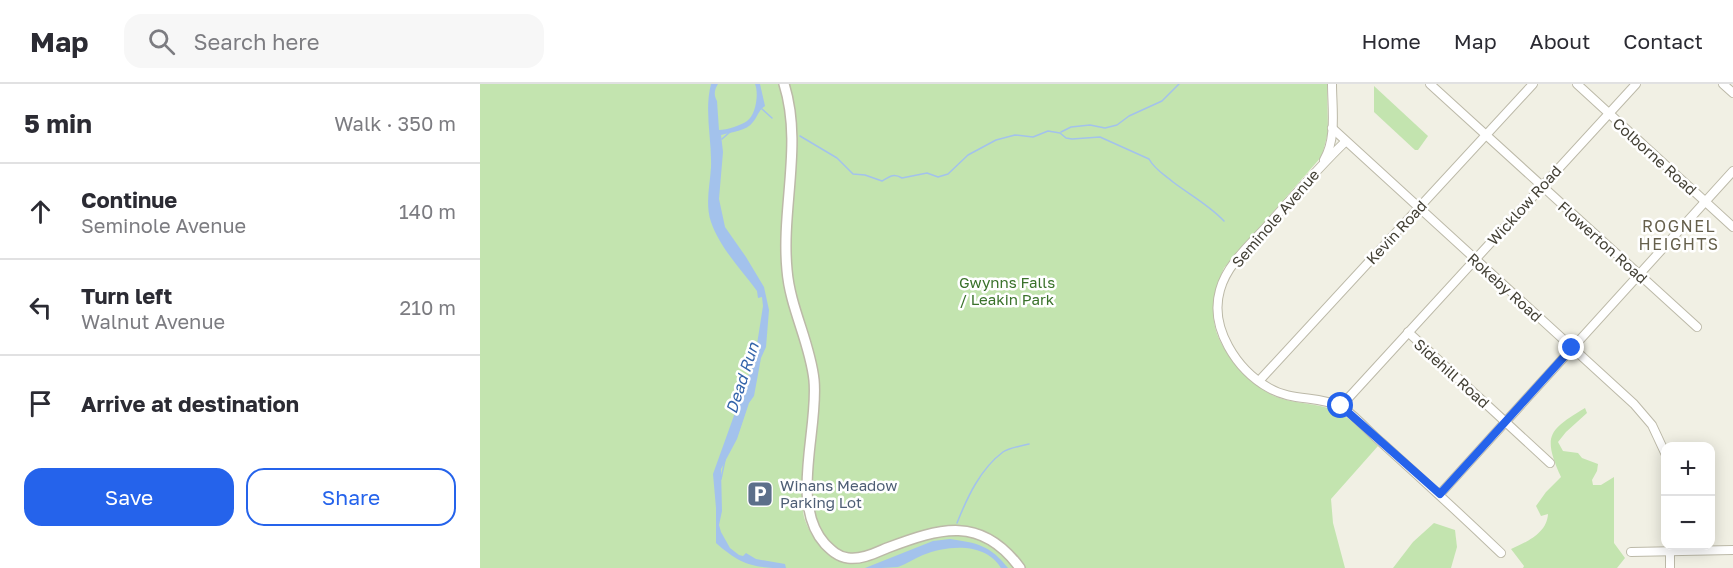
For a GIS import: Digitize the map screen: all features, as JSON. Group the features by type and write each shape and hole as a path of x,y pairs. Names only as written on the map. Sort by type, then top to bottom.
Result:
{"street":[{"path":"784,84 788,97 792,138 786,243 787,272 814,380 807,491 811,523 818,536 842,557 864,557 933,532 963,530 988,538 1004,550 1020,568"},
{"path":"1320,166 1329,149 1332,128 1332,84"},
{"name":"Flowerton Road","path":"1430,84 1697,327"},
{"name":"Kevin Road","path":"1260,381 1533,84"},
{"name":"Colborne Road","path":"1577,84 1733,227"},
{"name":"Wicklow Road","path":"1341,406 1636,84"},
{"path":"1723,84 1733,93"},
{"name":"Rokeby Road","path":"1332,128 1644,414 1661,444"},
{"name":"Seminole Avenue","path":"1341,406 1286,395 1268,388 1241,364 1225,341 1218,321 1219,291 1233,265 1320,166 1346,142"},
{"path":"1440,494 1733,171"},
{"name":"Sidehill Road","path":"1408,332 1550,463"},
{"path":"1341,406 1440,494 1501,553"},
{"path":"1631,552 1661,549"},
{"path":"1715,549 1733,550"},
{"path":"1670,550 1670,568"}],"green space":[{"path":"480,84 779,84 787,131 781,251 783,275 806,357 810,385 802,500 808,528 819,545 827,552 839,560 848,562 854,563 918,539 958,534 977,539 996,550 1015,568 480,568"},
{"name":"Gwynns Falls / Leakin Park","path":"786,84 1327,84 1328,132 1322,156 1224,268 1218,284 1213,313 1219,338 1226,350 1235,363 1261,388 1285,400 1332,409 1355,424 1378,446 1331,499 1333,523 1345,568 1024,568 972,529 956,526 917,533 868,552 849,555 838,552 826,542 813,519 810,504 817,385 789,274 793,137"},
{"path":"1374,86 1428,136 1418,150 1415,150 1374,112"},
{"path":"1585,408 1587,413 1558,442 1563,451 1578,453 1582,458 1598,464 1592,480 1593,485 1601,485 1614,477 1614,543 1625,558 1617,568 1523,568 1524,566 1511,549 1540,532 1547,521 1548,514 1541,516 1536,506 1561,477 1552,452 1552,435 1563,422"},
{"path":"1434,523 1455,530 1457,547 1451,568 1393,568 1413,542"}],"water":[{"name":"Dead Run","path":"711,84 718,84 715,94 719,130 738,126 750,118 756,104 755,84 760,84 765,106 753,122 743,129 721,135 723,152 719,199 725,227 764,287 769,310 766,347 761,358 754,396 749,403 737,439 721,469 722,511 719,525 730,548 739,555 743,556 746,553 756,559 785,564 786,568 748,564 740,561 716,543 713,474 755,357 763,306 762,297 758,298 757,291 720,241 709,215 711,157 708,104"},
{"path":"950,539 982,546 995,554 1008,568 1001,568 986,554 976,550 954,548 920,556 898,567 865,568 933,541"}],"waterway":[{"path":"1061,132 1071,127 1090,125 1105,128 1117,125 1129,116 1162,101 1179,84"},
{"path":"762,109 772,118"},
{"path":"800,136 837,158 853,174 865,175 882,181 894,175 902,178 927,173 938,177 948,174 968,155 996,140 1015,135 1033,137 1048,131 1060,133 1072,139 1100,137 1149,159 1160,172 1224,221"},
{"name":"Dead Run","path":"722,139 730,132"},
{"path":"957,523 981,475 995,459 1015,447 1029,444"},
{"name":"Dead Run","path":"721,479 725,460"}],"place":[{"name":"Winans Meadow Parking Lot","path":"760,494"}],"district":[{"name":"ROGNEL HEIGHTS","path":"1679,235"}],"route":[{"path":"1341,406 1440,494 1572,348"}]}
